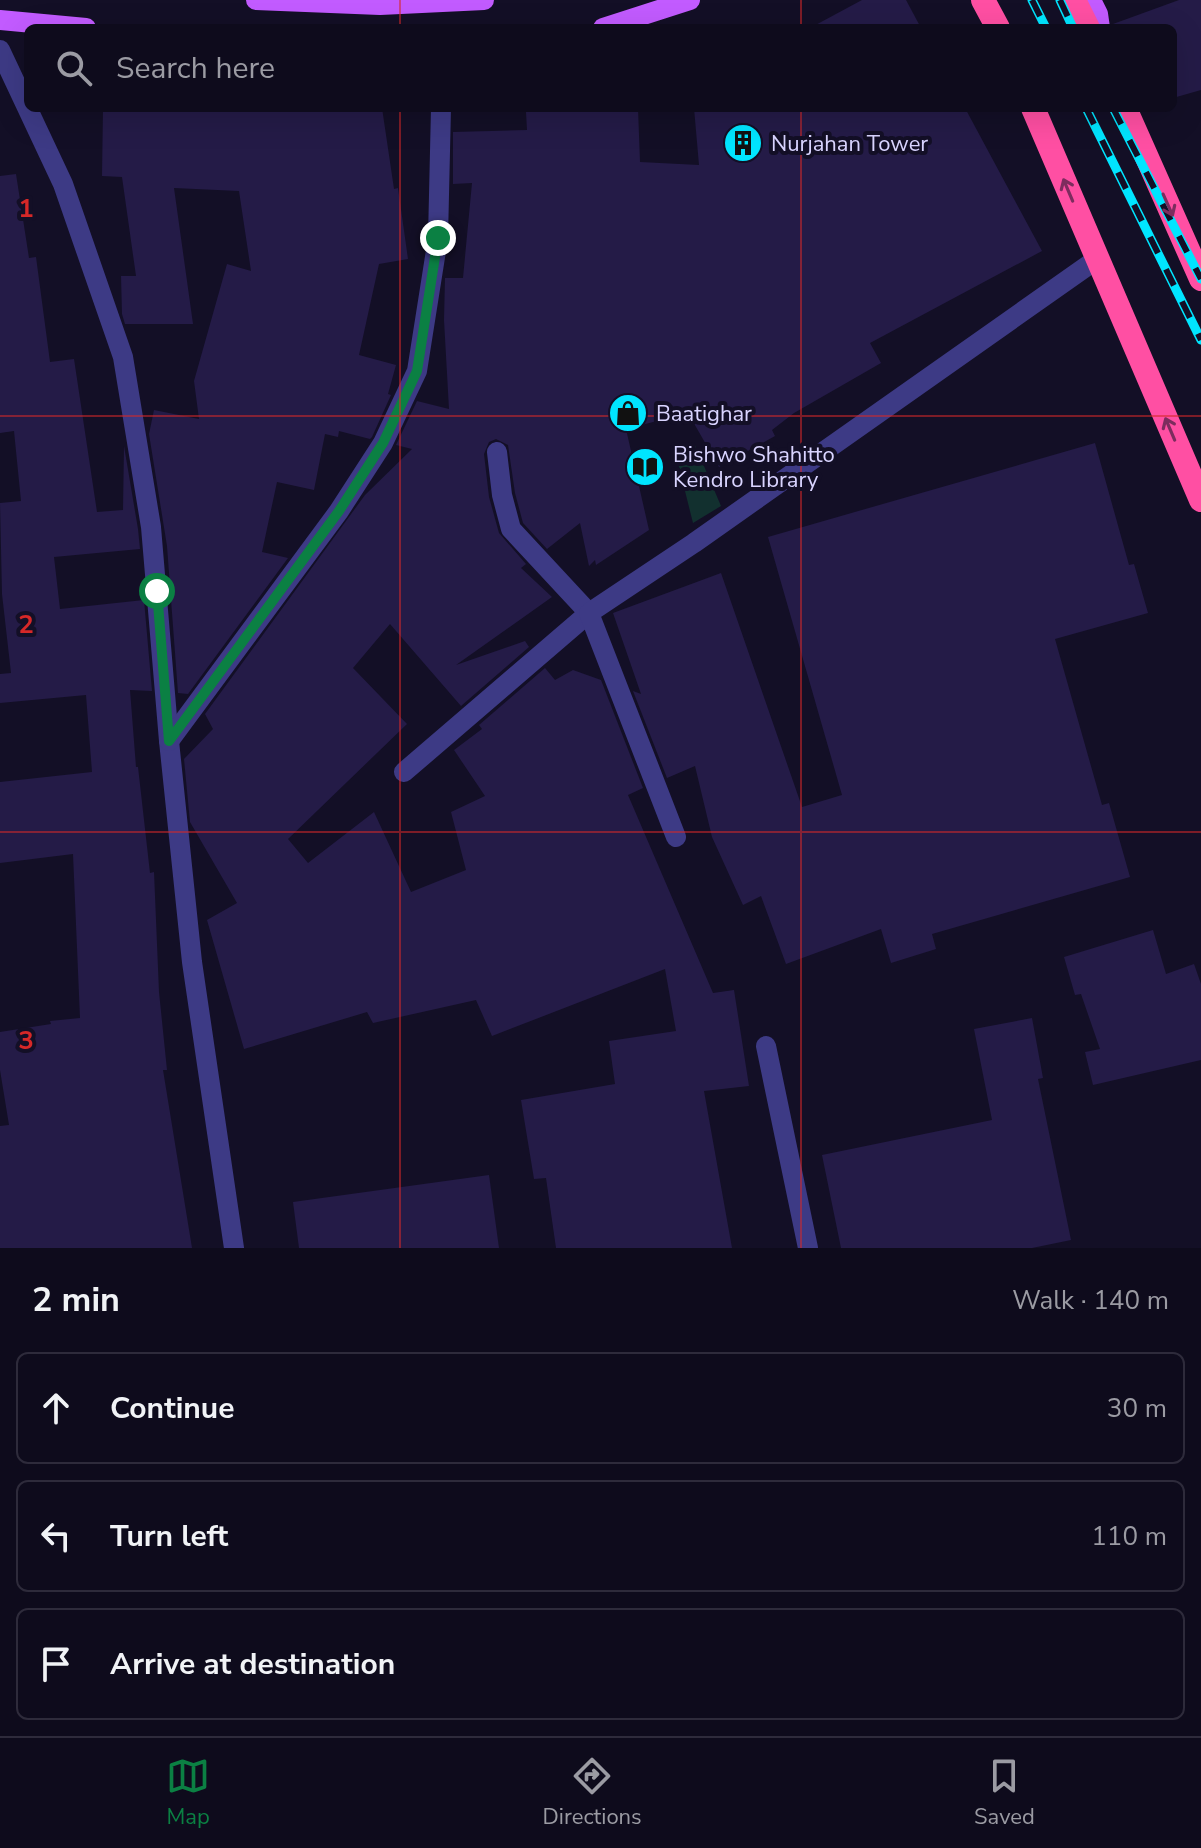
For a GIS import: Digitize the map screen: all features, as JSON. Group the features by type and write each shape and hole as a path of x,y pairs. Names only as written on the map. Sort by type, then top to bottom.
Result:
{"highway":[{"path":"983,0 996,24"},
{"path":"1074,0 1086,24"},
{"path":"1035,112 1201,500"},
{"path":"1127,112 1201,279"}],"main road":[{"path":"256,0 380,5 480,0"},
{"path":"615,24 690,0"},
{"path":"1091,0 1099,24"},
{"path":"0,20 43,24"}],"street":[{"path":"0,50 24,101"},
{"path":"29,112 63,184 123,357 151,527 192,962 234,1248"},
{"path":"169,741 339,511 383,443 417,371 438,238 441,112"},
{"path":"404,772 589,613 694,543 1097,259"},
{"path":"497,452 502,495 511,529 589,613 676,837"},
{"path":"766,1046 808,1248"}],"green space":[{"path":"695,445 721,506 693,523 675,451"}],"building":[{"path":"862,0 906,0 919,24 817,24"},
{"path":"1179,0 1201,0 1201,90 1177,97 1177,24 1113,24"},
{"path":"103,112 383,112 394,189 398,188 408,259 379,264 359,355 396,365 388,394 391,395 370,439 339,431 338,437 325,434 314,490 277,482 262,552 288,558 188,694 178,693 167,546 149,434 154,410 199,419 194,381 227,264 251,271 239,191 174,188 193,324 125,324 121,276 136,276 122,177 102,176"},
{"path":"526,112 638,112 640,162 699,165 694,112 967,112 1042,251 870,343 881,363 794,413 772,430 775,436 719,467 688,413 626,429 649,530 596,565 595,560 589,566 580,523 547,549 523,523 508,445 496,439 489,442 484,454 489,497 499,533 526,564 521,568 552,597 456,665 525,641 529,647 461,706 390,624 353,668 407,724 288,839 308,863 374,812 411,892 466,870 451,812 485,796 454,750 482,729 479,725 545,668 555,680 573,670 601,680 643,788 628,795 713,993 734,990 749,1086 704,1091 732,1248 556,1248 546,1178 534,1179 521,1100 615,1084 609,1041 676,1031 665,969 492,1036 476,1000 373,1023 367,1012 244,1049 207,920 237,903 190,822 184,759 213,729 205,714 365,495 412,449 396,445 417,401 449,409 445,278 463,278 472,183 453,184 453,132 527,130"},
{"path":"16,174 29,258 36,257 50,362 74,359 97,512 123,510 124,446 138,529 140,549 54,557 60,609 144,600 152,691 130,690 136,767 150,873 154,872 159,992 167,1070 163,1070 192,1248 0,1248 0,1126 9,1125 0,1070 0,1032 80,1018 73,854 0,863 0,782 92,772 86,695 0,703 0,674 11,673 2,594 0,503 21,501 14,431 0,433 0,176"},
{"path":"1095,443 1129,565 1134,564 1148,613 1055,639 1102,805 1109,803 1130,877 932,934 936,949 891,963 881,929 786,964 761,896 743,905 712,837 695,766 667,778 633,691 641,694 613,613 721,573 802,807 842,795 768,537"},
{"path":"1153,930 1166,974 1194,964 1201,984 1201,1060 1093,1085 1085,1052 1100,1049 1081,994 1075,995 1064,957"},
{"path":"1032,1018 1043,1078 1038,1079 1071,1240 1032,1248 841,1248 822,1155 992,1120 974,1029"},
{"path":"489,1175 499,1248 299,1248 293,1202"}],"railway":[{"path":"1032,0 1044,24"},
{"path":"1060,0 1071,24"},
{"path":"1088,112 1201,340"},
{"path":"1115,112 1201,279"}],"place":[{"name":"Nurjahan Tower","path":"743,143"},
{"name":"Baatighar","path":"628,413"},
{"name":"Bishwo Shahitto Kendro Library","path":"645,467"}],"route":[{"path":"157,591 169,741 339,511 383,443 417,371 438,238"}]}
